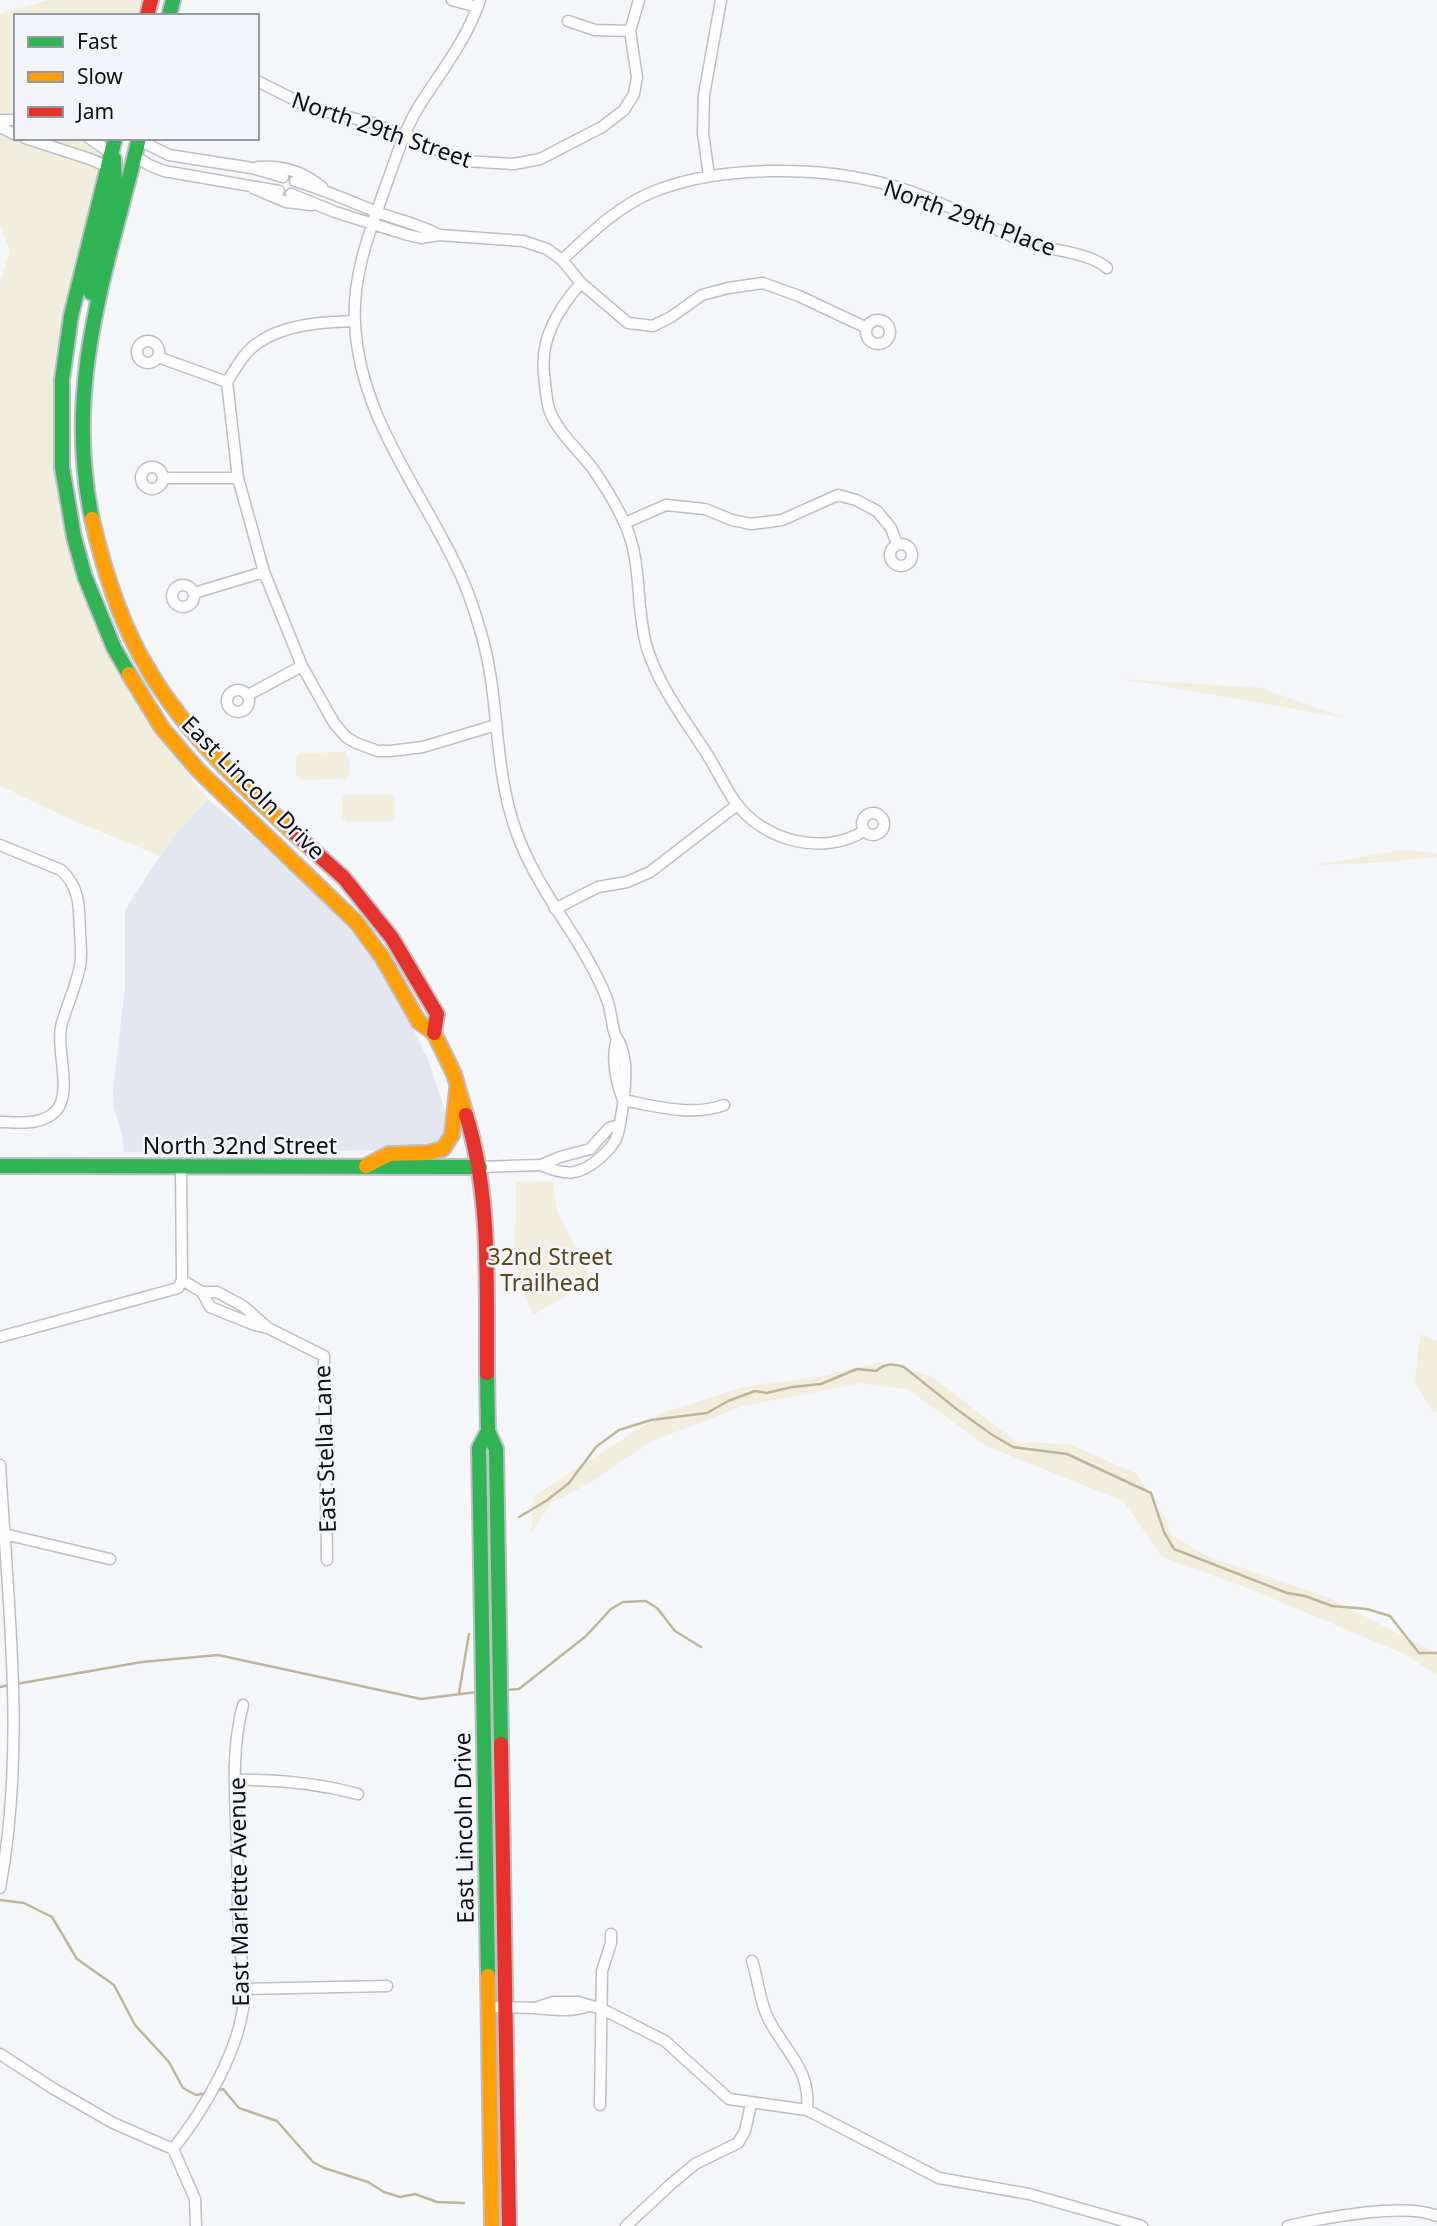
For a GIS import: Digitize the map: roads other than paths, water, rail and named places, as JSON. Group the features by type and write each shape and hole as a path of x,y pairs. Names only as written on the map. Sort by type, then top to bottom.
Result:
{"main road":[{"path":"135,156 136,140"},
{"path":"104,229 115,185 116,164 111,153"},
{"name":"East Lincoln Drive","path":"135,156 104,229 97,261 92,322 84,372 82,433 87,491 96,539 109,582 141,654 175,709 195,734 230,772 344,878 370,908 432,1003 437,1014 433,1033"},
{"name":"East Lincoln Drive","path":"104,229 97,261 71,316 63,370 62,467 74,537 85,577 114,648 162,728 198,769 356,922 382,957 419,1022 433,1033 457,1084 472,1128 480,1167 485,1234 488,1431 496,1449 509,2226"},
{"path":"363,1168 389,1154 428,1153 443,1149 451,1140 457,1084"},
{"name":"North 32nd Street","path":"0,1166 480,1167"},
{"name":"East Lincoln Drive","path":"488,1431 480,1448 492,2226"},
{"path":"483,1671 499,1671"}],"street":[{"path":"452,0 479,4 463,39 420,104 404,135 377,212 360,268 354,321 358,350 374,408 402,469 453,559 472,605 491,673 509,811 522,848 555,909 579,945 607,1002 617,1039 614,1048 617,1084 623,1100 620,1134 606,1153 580,1171 561,1174 541,1166 480,1167"},
{"path":"568,21 595,30 630,31 639,0"},
{"path":"709,176 703,133 704,95 721,0"},
{"name":"North 29th Street","path":"259,82 311,108 373,123 433,150 464,160 514,164 540,159 602,127 624,110 634,94 637,77 630,31"},
{"path":"31,140 90,159 111,153"},
{"path":"92,140 111,153"},
{"path":"138,140 169,155 252,168 283,177"},
{"path":"135,156 164,171 279,191"},
{"path":"252,168 270,166 295,172 308,176 328,191"},
{"name":"North 29th Place","path":"562,260 621,209 655,191 709,176 810,171 888,184 1037,247 1082,255 1099,261 1107,268"},
{"path":"295,180 377,212 424,226 439,235"},
{"path":"249,186 286,202 323,206"},
{"path":"291,194 373,225 421,238 439,235 523,241 547,249 562,260 581,284 628,323 653,326 702,295 763,283 799,296 867,328"},
{"path":"581,284 565,301 543,348 547,398 550,411 594,470 625,523 637,557 646,644 656,676 737,805 757,824 789,840 814,845 831,844 864,831"},
{"path":"354,321 310,325 258,342 227,382 238,478 264,572 302,666 334,723 346,737 378,751 406,751 496,725"},
{"path":"158,357 227,382"},
{"path":"163,478 238,478"},
{"path":"625,523 666,505 705,509 751,524 782,520 838,495 856,499 877,511 891,527 897,544"},
{"path":"194,593 264,572"},
{"path":"248,695 302,666"},
{"path":"555,909 598,887 628,882 650,872 737,805"},
{"path":"0,845 44,862 61,870 68,877 75,889 79,906 81,951 81,963 61,1029 61,1103 54,1113 41,1121 0,1122"},
{"path":"623,1100 678,1110 706,1110 723,1105"},
{"path":"541,1166 560,1157 590,1149 609,1128 619,1125"},
{"path":"596,1143 606,1153"},
{"path":"0,1337 178,1288 181,1280 181,1167"},
{"name":"East Stella Lane","path":"181,1280 202,1292 210,1307 268,1328 324,1356 327,1560"},
{"path":"0,1465 13,1691 13,1769 0,1888"},
{"path":"4,1534 110,1559"},
{"name":"East Marlette Avenue","path":"173,2149 198,2118 240,2025 245,1989 240,1943 236,1737 243,1704"},
{"path":"236,1780 299,1782 358,1794"},
{"path":"600,2105 602,1971 611,1943 611,1934"},
{"path":"752,1961 758,1977 760,1998 769,2020 803,2076 808,2093 807,2110"},
{"path":"245,1989 387,1986"},
{"path":"488,2007 535,2007 552,2011 577,2010 588,2006 602,2009 665,2041 729,2099 807,2110 939,2178 1010,2189 1142,2226"},
{"path":"0,2054 113,2123 173,2149 195,2199 196,2226"},
{"path":"626,2226 695,2164 738,2143 745,2131 751,2104"},
{"path":"1288,2226 1352,2214 1427,2212 1437,2216"}],"waterway":[{"path":"519,1517 569,1483 596,1447 619,1430 651,1420 707,1413 728,1401 755,1391 767,1393 821,1384 857,1369 876,1371 890,1364 904,1367 959,1411 1013,1447 1067,1454 1151,1493 1164,1532 1174,1549 1287,1593 1305,1596 1332,1606 1367,1609 1390,1616 1419,1653 1437,1653"},
{"path":"505,1690 519,1689 586,1636 611,1609 623,1602 646,1601 657,1608 675,1631 701,1647"},
{"path":"459,1693 469,1634"},
{"path":"16,1684 142,1662 218,1655 421,1699 477,1692"},
{"path":"0,1687 9,1685"},
{"path":"0,1900 24,1903 52,1917 77,1959 114,1985 135,2025 169,2062 183,2088 196,2095 206,2093"},
{"path":"216,2091 223,2089 239,2108 277,2121 313,2162 324,2168 368,2182 384,2192 400,2197 415,2194 437,2202 464,2203"}],"park label":[{"name":"32nd Street Trailhead","path":"550,1269"}]}
